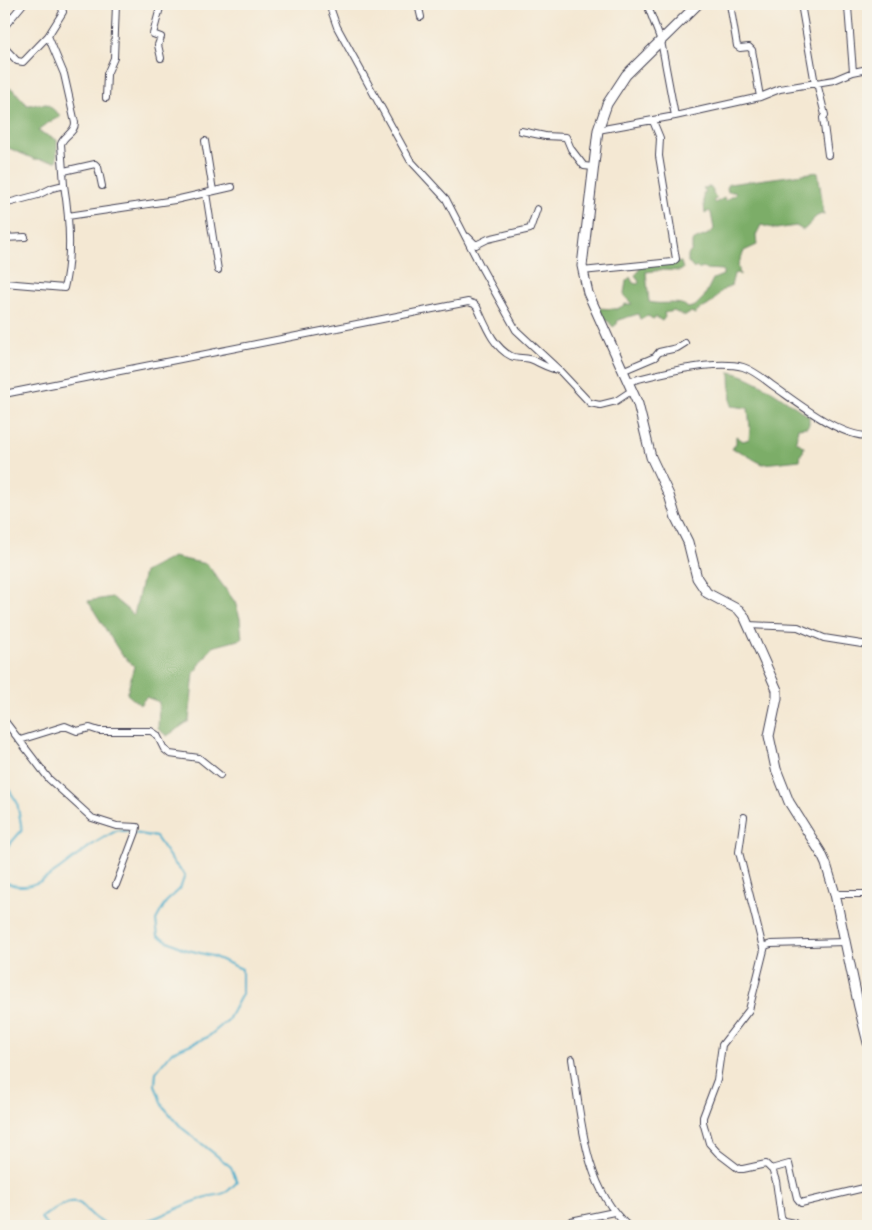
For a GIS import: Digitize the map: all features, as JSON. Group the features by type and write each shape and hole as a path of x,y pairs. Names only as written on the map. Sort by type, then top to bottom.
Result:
{"street":[{"path":"4,27 23,4"},
{"path":"4,47 18,60 23,62 48,36 62,12 60,4"},
{"path":"106,98 107,74 114,58 116,4"},
{"path":"161,4 153,34 161,37 158,45 161,58"},
{"path":"329,4 338,27 414,167 446,199 516,330 559,370 590,403 594,405 616,401 629,386 653,375 725,364 742,367 758,375 826,421 854,434 868,436"},
{"path":"418,4 421,17"},
{"path":"648,4 661,41 675,116"},
{"path":"698,4 645,55 620,84 607,104 598,130 582,271 588,293 640,411 651,458 669,495 676,518 688,542 694,572 707,593 739,610 744,616 777,690 769,736 778,774 789,802 821,853 835,894 868,1043"},
{"path":"730,4 737,46 740,48 749,47 752,50 760,97"},
{"path":"801,4 815,84 818,87 825,115 823,118 828,155"},
{"path":"849,4 852,72"},
{"path":"4,284 64,288 69,238 62,141 73,130 75,123 62,70 48,36"},
{"path":"598,130 653,121 760,97 780,89 834,80 852,72 868,68"},
{"path":"582,271 672,262 676,259 659,156 660,138 653,121"},
{"path":"521,131 566,138 571,149 584,166 593,167"},
{"path":"205,141 213,191"},
{"path":"64,171 95,164 98,168 102,186"},
{"path":"4,204 64,185"},
{"path":"68,216 169,201 232,187"},
{"path":"206,193 218,270"},
{"path":"463,232 476,245 488,239 530,229 537,209"},
{"path":"4,238 25,237"},
{"path":"4,394 468,302 477,307 492,337 505,352 515,358 524,357 551,370 559,370"},
{"path":"622,371 655,357 659,352 677,348 686,343"},
{"path":"748,625 798,627 824,638 868,644"},
{"path":"4,720 49,779 92,818 117,826 137,826 116,885"},
{"path":"20,740 65,726 77,731 90,728 99,731 151,731 155,733 164,749 170,754 198,758 220,775"},
{"path":"744,816 739,852 763,948 749,1010 722,1045 717,1080 703,1117 703,1122 711,1147 739,1169 749,1169 766,1164 772,1169 784,1222 794,1223"},
{"path":"835,894 868,894"},
{"path":"763,948 771,944 845,942"},
{"path":"572,1059 579,1109 594,1174 606,1202 628,1226"},
{"path":"772,1169 789,1164 797,1198 801,1203 868,1187"},
{"path":"565,1226 571,1220 614,1212"}],"green space":[{"path":"4,86 14,90 27,105 47,104 61,116 38,131 57,140 57,161 34,159 4,146"},
{"path":"818,172 824,214 814,218 803,230 796,226 776,229 761,225 756,235 757,245 744,251 738,265 740,275 734,274 731,286 722,291 709,305 699,309 695,314 691,312 685,315 673,311 664,313 665,317 662,321 656,317 653,319 648,316 640,319 638,314 618,320 617,324 613,327 608,321 602,320 596,308 617,309 626,304 632,304 624,294 626,281 630,277 633,283 638,284 639,282 635,275 639,271 639,267 681,262 683,269 680,271 646,272 649,302 676,303 685,305 688,308 695,306 704,297 713,279 723,275 723,270 705,269 703,267 698,269 696,267 694,269 688,262 688,255 692,250 692,242 709,234 714,229 711,213 709,211 705,214 703,193 706,192 703,188 710,187 717,198 713,201 715,203 724,198 725,201 736,194 735,192 728,192 729,184"},
{"path":"730,372 740,374 760,384 809,416 807,427 798,428 796,441 804,447 800,460 763,464 732,449 736,443 736,436 743,441 749,439 750,428 748,408 731,406"},
{"path":"173,557 207,564 235,602 240,618 242,639 212,647 194,673 189,721 167,736 158,729 159,702 146,697 140,705 127,694 134,666 121,654 88,601 112,597 134,615 144,572"}],"waterway":[{"path":"4,782 17,802 22,830 4,851"},
{"path":"4,881 25,886 36,883 47,878 93,844 118,830 156,837 173,862 185,875 180,889 166,902 156,920 158,936 184,949 212,956 242,969 242,994 228,1020 208,1037 172,1052 156,1072 155,1085 162,1105 182,1128 231,1167 237,1182 224,1193 206,1197 147,1221 124,1226 113,1226 101,1222 81,1205 76,1202 68,1202 41,1218 47,1226"}]}
